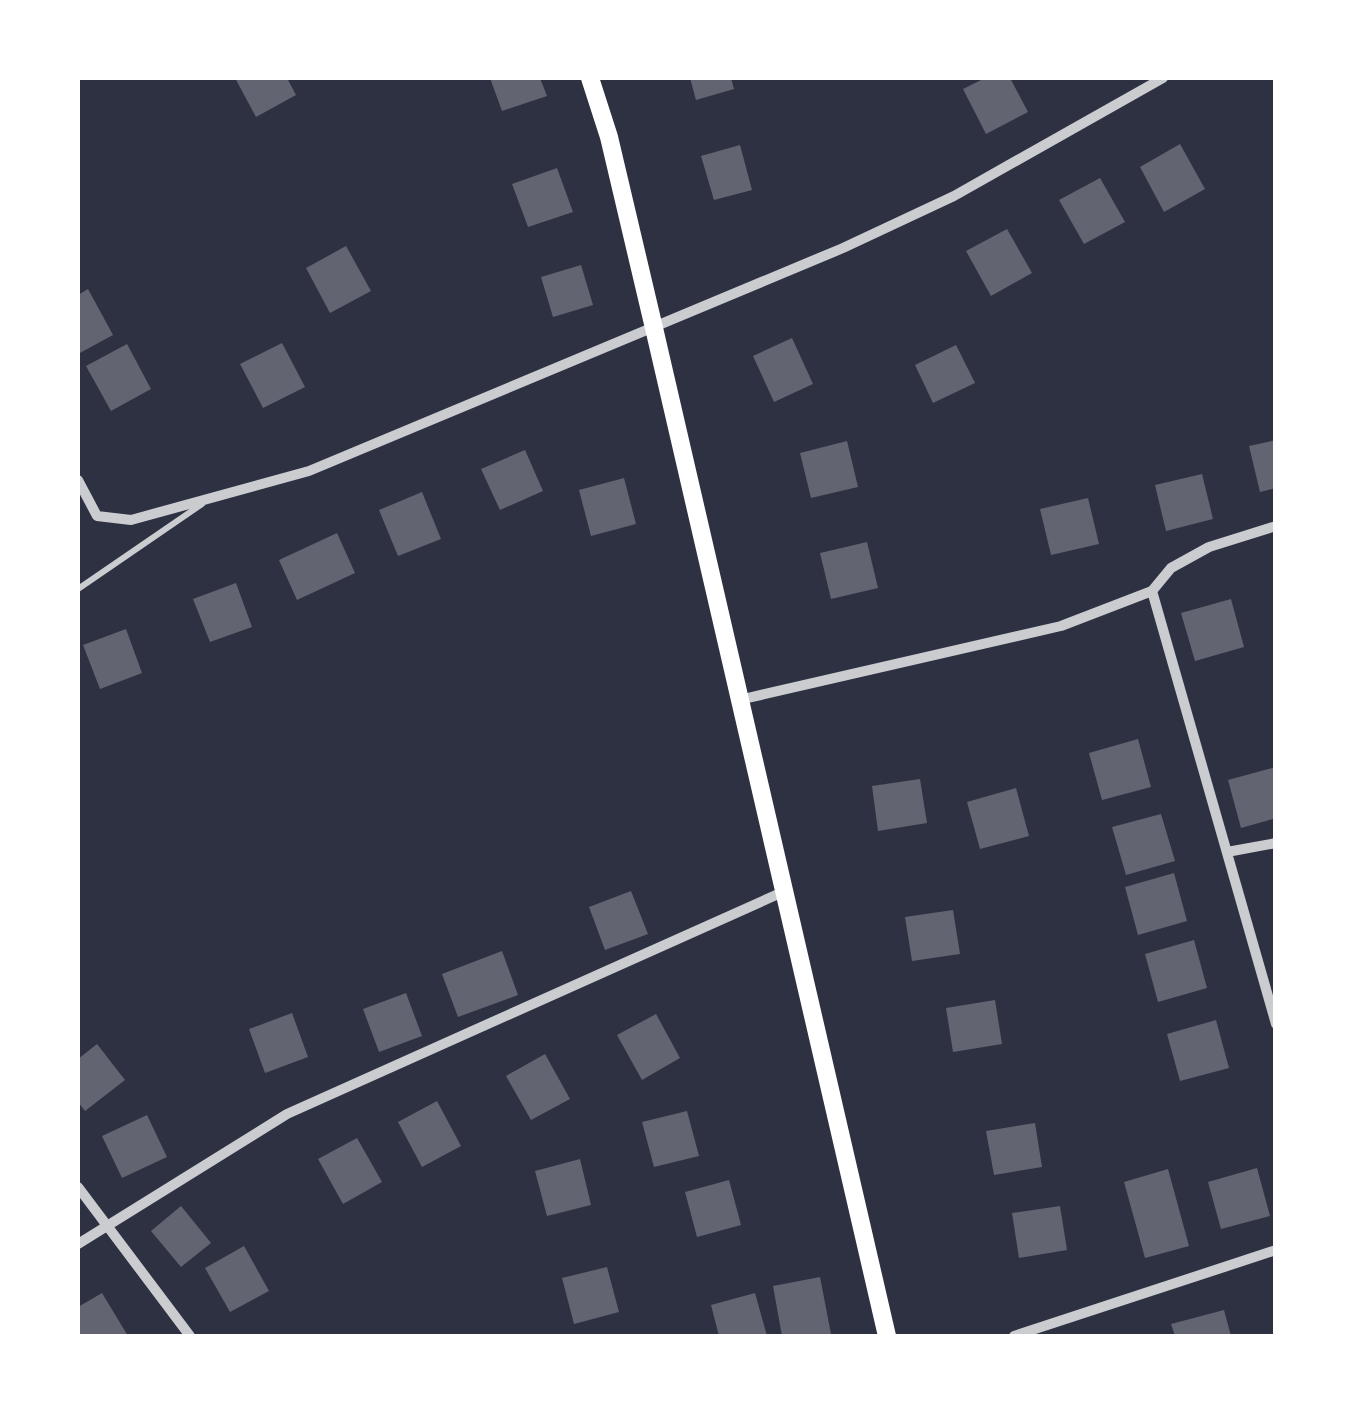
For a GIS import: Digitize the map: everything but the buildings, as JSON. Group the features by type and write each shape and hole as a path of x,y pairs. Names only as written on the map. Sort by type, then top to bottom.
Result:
{"main road":[{"path":"590,78 609,137 887,1336"}],"street":[{"path":"78,480 98,516 132,520 203,504 309,471 654,328 954,196 1163,78"},
{"path":"738,700 1061,626 1152,592 1171,568 1208,547 1276,526"},
{"path":"1152,592 1276,1024"},
{"path":"1228,852 1276,843"},
{"path":"78,1244 286,1114 786,891"},
{"path":"78,1187 190,1336"},
{"path":"1014,1336 1276,1250"}],"lane":[{"path":"78,589 203,504"}]}
